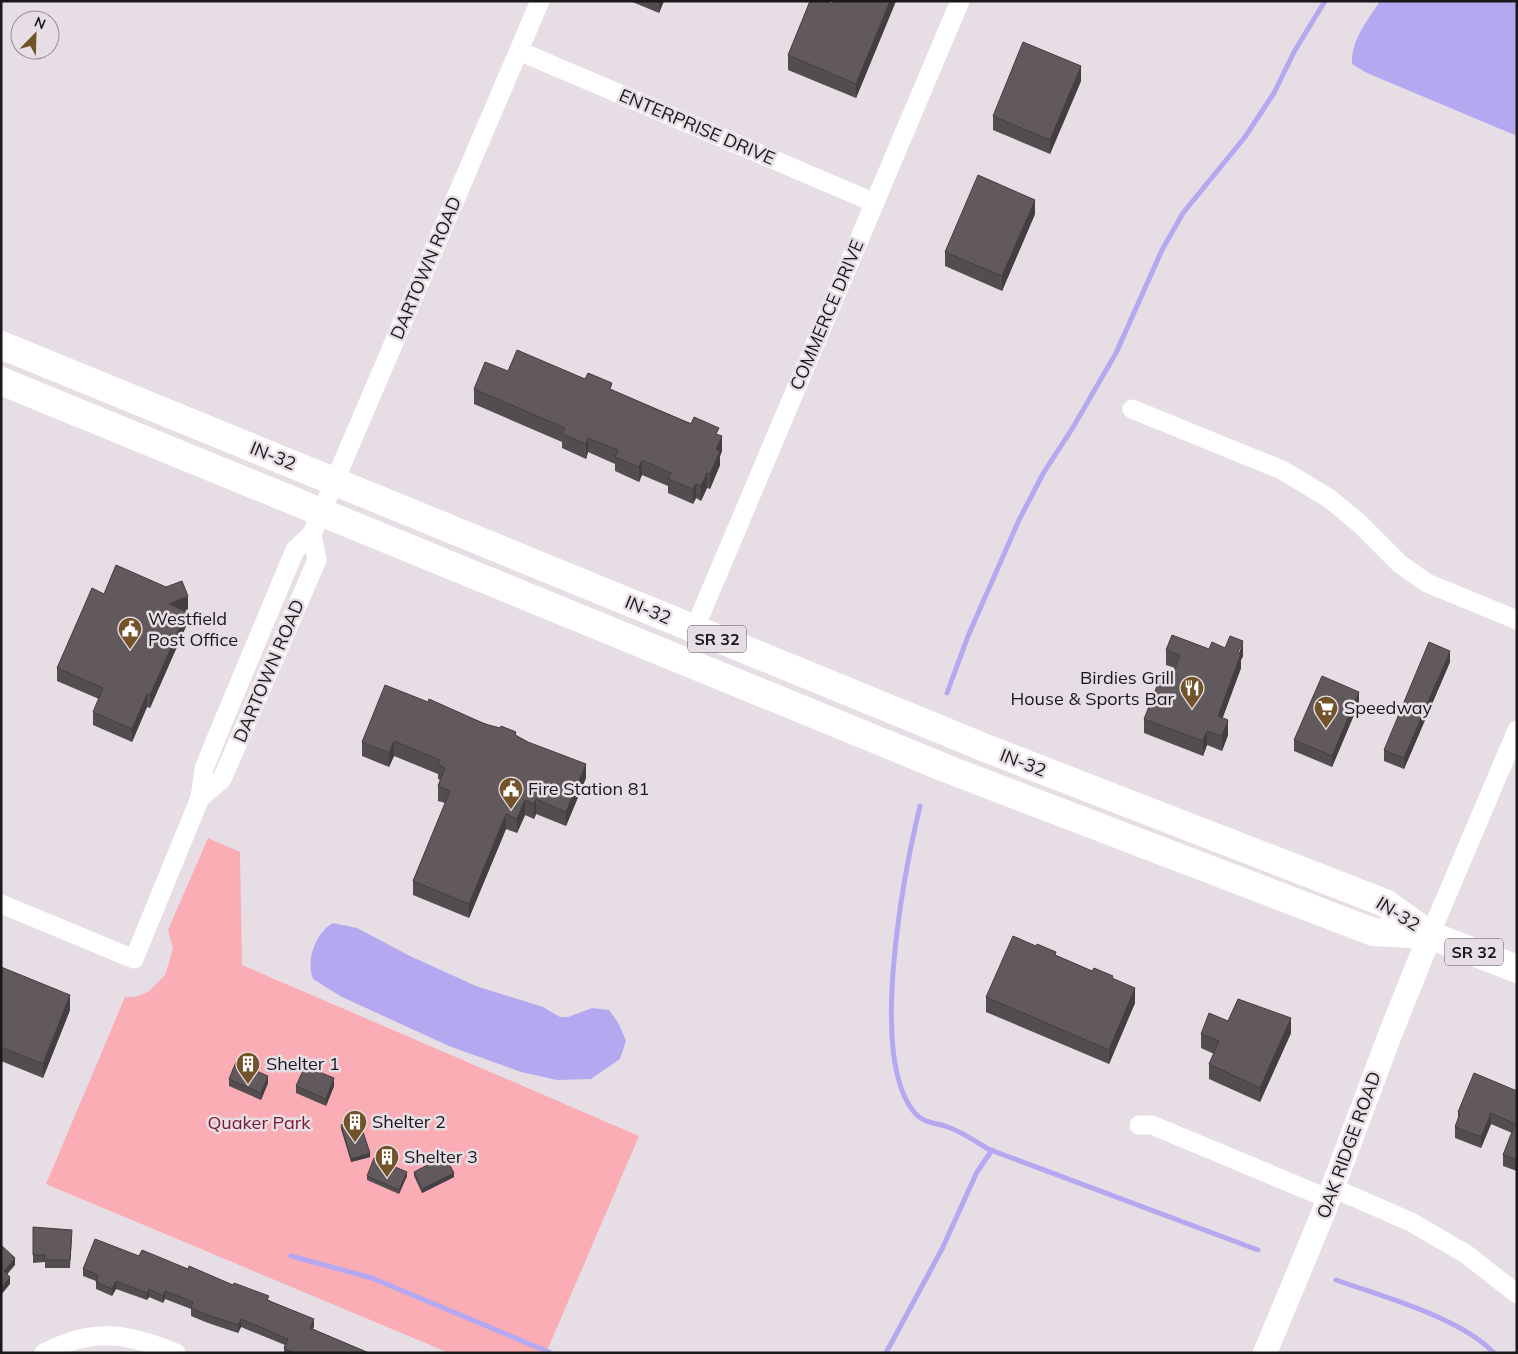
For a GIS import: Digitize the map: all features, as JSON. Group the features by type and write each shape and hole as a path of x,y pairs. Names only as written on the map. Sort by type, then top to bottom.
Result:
{"main road":[{"name":"IN-32","path":"1,345 979,745 1385,903 1430,936 1517,969"},
{"name":"IN-32","path":"1,381 317,523 1070,817 1373,932 1430,936"}],"street":[{"name":"DARTOWN ROAD","path":"1,904 134,959 200,798 204,768 295,550 317,523 540,1"},
{"name":"COMMERCE DRIVE","path":"694,630 960,1"},
{"name":"ENTERPRISE DRIVE","path":"518,51 874,203"},
{"path":"1132,409 1282,470 1330,499 1360,524 1400,564 1427,583 1517,620"},
{"path":"1430,936 1517,730"},
{"name":"OAK RIDGE ROAD","path":"1265,1353 1331,1194 1391,1032 1430,936"},
{"path":"1139,1125 1152,1125 1331,1194 1411,1222 1466,1254 1517,1294"},
{"path":"44,1353 64,1342 93,1334 120,1335 150,1342 176,1353"}],"green space":[{"name":"Quaker Park","path":"208,838 240,852 242,965 639,1136 546,1353 449,1353 46,1184 125,997 135,997 148,992 165,975 173,949 168,930"}],"shaded area":[{"path":"1380,1 1517,1 1517,136 1367,73 1352,64 1352,55 1357,39"},
{"path":"333,923 357,928 410,956 476,986 543,1007 560,1017 568,1017 592,1008 609,1010 619,1024 626,1041 620,1059 591,1079 557,1080 521,1072 449,1046 342,997 313,979 311,972 312,956 317,940 321,933"}],"building":[{"path":"810,1 827,1 832,4 833,1 890,1 856,84 788,55"},
{"path":"1023,42 1081,66 1050,140 993,116"},
{"path":"978,175 1035,200 1002,276 945,252"},
{"path":"517,350 585,379 588,373 612,383 610,389 691,424 694,417 719,428 716,434 722,436 716,449 720,451 710,474 707,473 701,486 696,484 693,489 668,479 671,473 642,460 639,467 615,457 618,450 588,438 586,444 562,434 565,428 474,389 485,362 508,371"},
{"name":"Westfield Post Office","path":"116,565 166,587 182,581 188,596 169,604 187,612 150,695 147,694 132,729 93,712 103,688 57,668 92,588 104,594"},
{"path":"1172,635 1209,649 1212,642 1225,648 1230,636 1243,641 1238,652 1241,654 1218,716 1228,720 1222,736 1207,731 1203,741 1144,719 1159,681 1169,684 1180,655 1166,650"},
{"path":"1429,642 1450,651 1404,758 1384,750"},
{"path":"1322,676 1359,692 1332,756 1294,740"},
{"name":"Fire Station 81","path":"385,685 428,702 429,699 485,724 500,728 501,726 516,732 515,735 528,742 586,764 566,812 536,799 534,804 525,800 517,819 506,814 469,904 413,881 450,791 438,786 445,768 438,764 440,760 394,741 389,753 362,742"},
{"path":"1013,936 1056,952 1055,955 1092,971 1094,968 1113,976 1112,978 1135,988 1109,1050 986,997"},
{"path":"1,967 70,995 43,1064 1,1047"},
{"path":"1238,999 1291,1018 1260,1088 1209,1064 1219,1041 1201,1034 1209,1013 1228,1021"},
{"path":"236,1062 268,1076 261,1093 229,1079"},
{"path":"305,1066 334,1078 326,1099 296,1086"},
{"path":"1474,1073 1517,1091 1517,1160 1503,1155 1515,1124 1491,1113 1481,1137 1455,1127 1460,1113 1458,1112"},
{"name":"Shelter 2","path":"359,1120 370,1153 351,1159 341,1125"},
{"path":"445,1156 454,1173 422,1189 414,1172"},
{"name":"Shelter 3","path":"374,1158 407,1172 399,1190 367,1176"},
{"path":"33,1227 72,1230 70,1260 45,1260 45,1255 33,1255"},
{"path":"95,1239 139,1256 142,1250 188,1269 189,1266 233,1285 234,1283 269,1296 267,1300 314,1319 310,1328 369,1353 294,1353 284,1348 288,1339 241,1319 238,1325 208,1315 191,1308 193,1302 165,1291 163,1296 149,1289 147,1293 116,1281 112,1289 96,1282 98,1275 83,1269"},
{"path":"1,1245 15,1258 4,1271 10,1277 1,1288"}],"waterway":[{"path":"947,693 968,636 1019,520 1044,472 1072,429 1116,353 1162,250 1183,213 1245,137 1274,93 1294,52 1325,1"},
{"path":"920,806 899,918 891,1009 893,1050 900,1086 914,1112 922,1119 953,1129 988,1149 1258,1250"},
{"path":"886,1353 942,1249 977,1172 992,1150"},
{"path":"291,1256 372,1278 551,1353"},
{"path":"1336,1280 1420,1309 1462,1329 1494,1353"}],"place":[{"name":"Westfield Post Office","path":"130,650"},
{"name":"Birdies Grill House & Sports Bar","path":"1192,709"},
{"name":"Speedway","path":"1326,729"},
{"name":"Fire Station 81","path":"511,810"},
{"name":"Shelter 1","path":"248,1085"},
{"name":"Shelter 2","path":"355,1143"},
{"name":"Shelter 3","path":"387,1178"}]}
